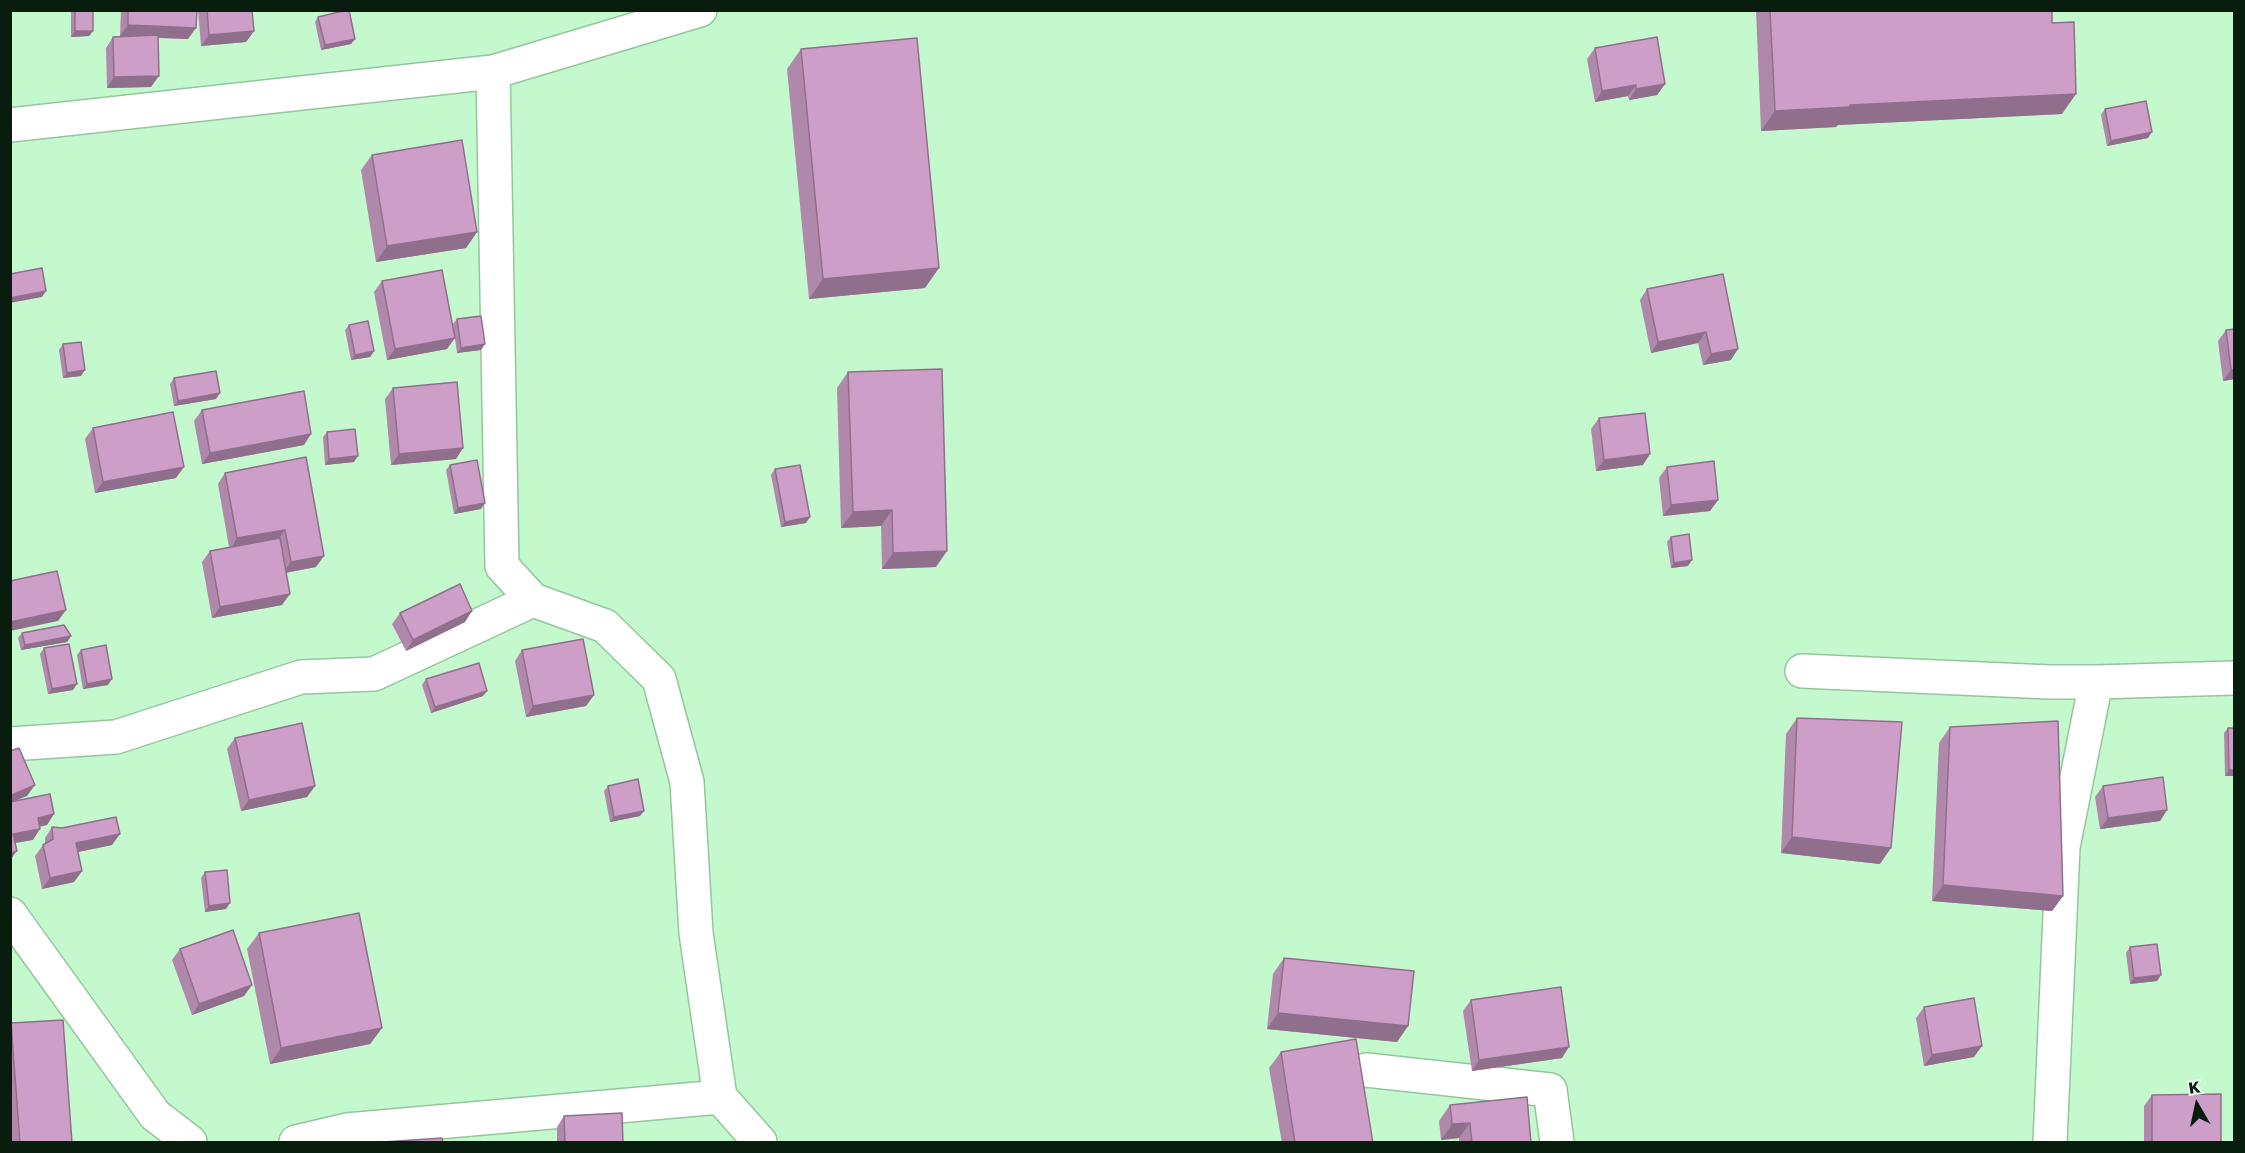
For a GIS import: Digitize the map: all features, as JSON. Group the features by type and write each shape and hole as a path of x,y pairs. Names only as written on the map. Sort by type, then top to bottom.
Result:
{"street":[{"path":"10,125 493,72 700,10"},
{"path":"493,72 502,566 533,600 605,626 659,679 687,782 696,933 720,1097 760,1143"},
{"path":"10,744 116,737 301,677 374,674 533,600"},
{"path":"1802,671 2049,682 2235,678"},
{"path":"2050,1143 2063,847 2096,682"},
{"path":"10,914 155,1115 190,1143"},
{"path":"1366,1070 1550,1090 1557,1143"},
{"path":"296,1143 347,1130 720,1097"}],"building":[{"path":"75,10 93,10 93,31 75,31"},
{"path":"128,10 197,10 196,28 128,25"},
{"path":"207,10 252,10 254,31 209,35"},
{"path":"349,10 355,39 325,45 318,17"},
{"path":"1770,10 2052,10 2052,23 2074,22 2076,94 1775,111"},
{"path":"158,35 159,76 114,77 113,37"},
{"path":"1657,37 1665,84 1636,89 1636,85 1602,91 1595,48"},
{"path":"917,38 939,268 823,279 801,49"},
{"path":"2146,101 2152,132 2111,141 2105,109"},
{"path":"462,140 477,232 387,246 372,155"},
{"path":"42,268 46,291 10,298 10,274"},
{"path":"442,270 455,338 395,349 382,281"},
{"path":"1723,274 1738,349 1711,354 1706,332 1658,342 1647,289"},
{"path":"481,316 485,344 461,348 457,319"},
{"path":"368,321 374,351 355,355 349,325"},
{"path":"2235,329 2235,369 2231,370 2226,330"},
{"path":"81,342 85,370 67,373 63,344"},
{"path":"942,369 947,551 893,553 892,510 853,512 848,372"},
{"path":"216,371 220,393 178,401 174,378"},
{"path":"457,382 463,448 399,454 393,388"},
{"path":"304,391 311,434 210,453 202,410"},
{"path":"173,412 184,467 103,482 93,428"},
{"path":"1645,413 1650,454 1604,460 1599,418"},
{"path":"355,429 358,456 329,459 327,432"},
{"path":"306,457 324,556 291,562 285,530 237,538 225,473"},
{"path":"477,460 485,503 458,508 450,465"},
{"path":"1714,461 1718,500 1671,505 1667,467"},
{"path":"800,465 810,517 785,522 775,469"},
{"path":"1689,534 1692,560 1674,563 1671,537"},
{"path":"280,538 290,594 220,607 210,551"},
{"path":"57,571 66,610 10,622 10,581"},
{"path":"460,584 472,611 413,640 400,613"},
{"path":"64,625 71,636 25,645 22,633"},
{"path":"583,639 594,695 533,706 522,650"},
{"path":"69,644 77,684 52,689 44,648"},
{"path":"106,645 112,679 87,684 81,650"},
{"path":"479,663 487,691 435,707 426,679"},
{"path":"1797,718 1902,722 1891,848 1792,837"},
{"path":"2058,721 2063,896 1943,885 1950,727"},
{"path":"302,723 315,786 249,800 235,738"},
{"path":"2228,728 2235,728 2235,770 2229,770"},
{"path":"19,748 35,785 10,796 10,751"},
{"path":"2163,777 2167,810 2108,818 2103,786"},
{"path":"638,779 644,811 614,817 608,786"},
{"path":"50,794 54,814 38,818 40,829 13,834 17,851 10,853 10,802"},
{"path":"116,817 120,834 76,843 82,871 50,878 43,845 53,839 52,827 62,828"},
{"path":"227,870 230,903 209,906 205,872"},
{"path":"359,913 382,1028 281,1048 259,933"},
{"path":"233,930 252,985 199,1004 180,949"},
{"path":"2157,944 2161,975 2134,978 2130,947"},
{"path":"1284,958 1414,971 1408,1026 1278,1013"},
{"path":"1561,987 1569,1047 1479,1060 1471,1000"},
{"path":"1974,998 1982,1046 1932,1055 1924,1007"},
{"path":"63,1020 72,1143 20,1143 11,1023"},
{"path":"1356,1039 1373,1143 1295,1143 1281,1052"},
{"path":"2221,1094 2221,1143 2152,1143 2152,1095"},
{"path":"1527,1097 1531,1143 1472,1143 1470,1123 1452,1124 1450,1105"},
{"path":"622,1113 623,1143 565,1143 564,1116"},
{"path":"442,1138 443,1143 383,1142"}]}
